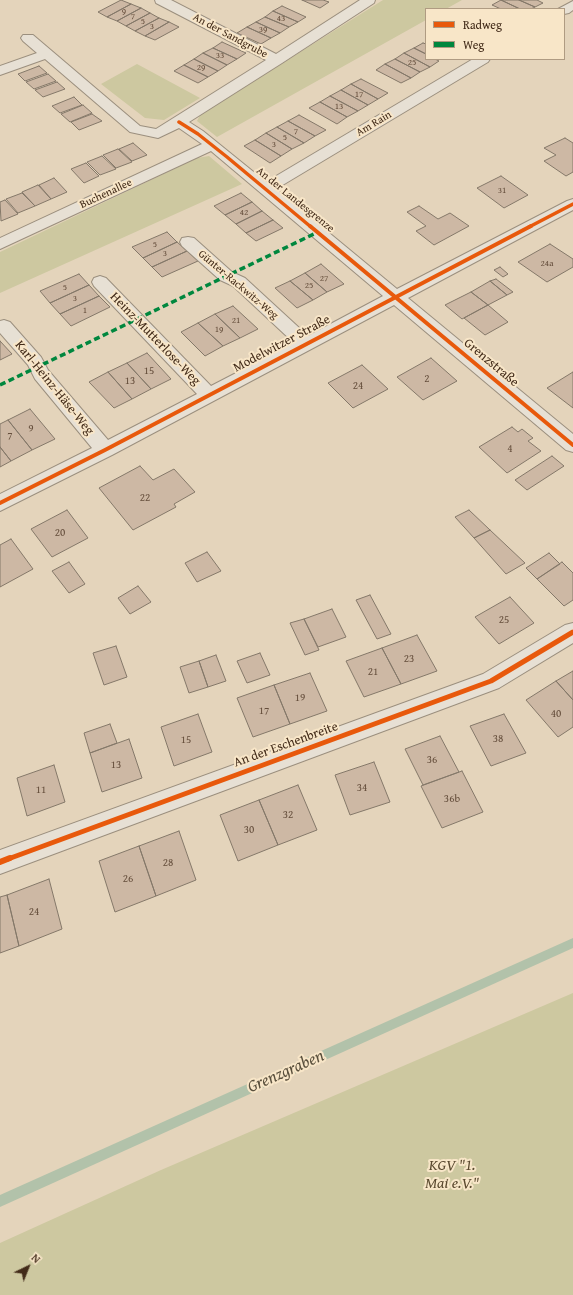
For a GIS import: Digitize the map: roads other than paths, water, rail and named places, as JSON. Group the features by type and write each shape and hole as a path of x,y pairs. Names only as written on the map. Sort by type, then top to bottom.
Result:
{"street":[{"name":"An der Sandgrube","path":"161,0 277,60"},
{"path":"28,38 135,129 158,134 277,60 369,0"},
{"path":"0,71 46,54"},
{"name":"Am Rain","path":"265,189 481,60"},
{"name":"An der Landesgrenze","path":"179,122 212,145 395,297"},
{"name":"Buchenallee","path":"0,244 212,145"},
{"name":"Modelwitzer Straße","path":"0,503 105,450 573,204"},
{"name":"Günter-Rackwitz-Weg","path":"188,242 226,276 239,282 306,344"},
{"name":"Heinz-Mutterlose-Weg","path":"100,282 209,395"},
{"name":"Grenzstraße","path":"395,297 573,445"},
{"name":"Karl-Heinz-Häse-Weg","path":"4,326 35,362 41,374 105,450"},
{"name":"An der Eschenbreite","path":"0,862 491,681 573,632"}],"waterway":[{"name":"Grenzgraben","path":"0,1201 573,943"}],"park label":[{"name":"KGV \"1. Mai e.V.\"","path":"452,1175"}]}
